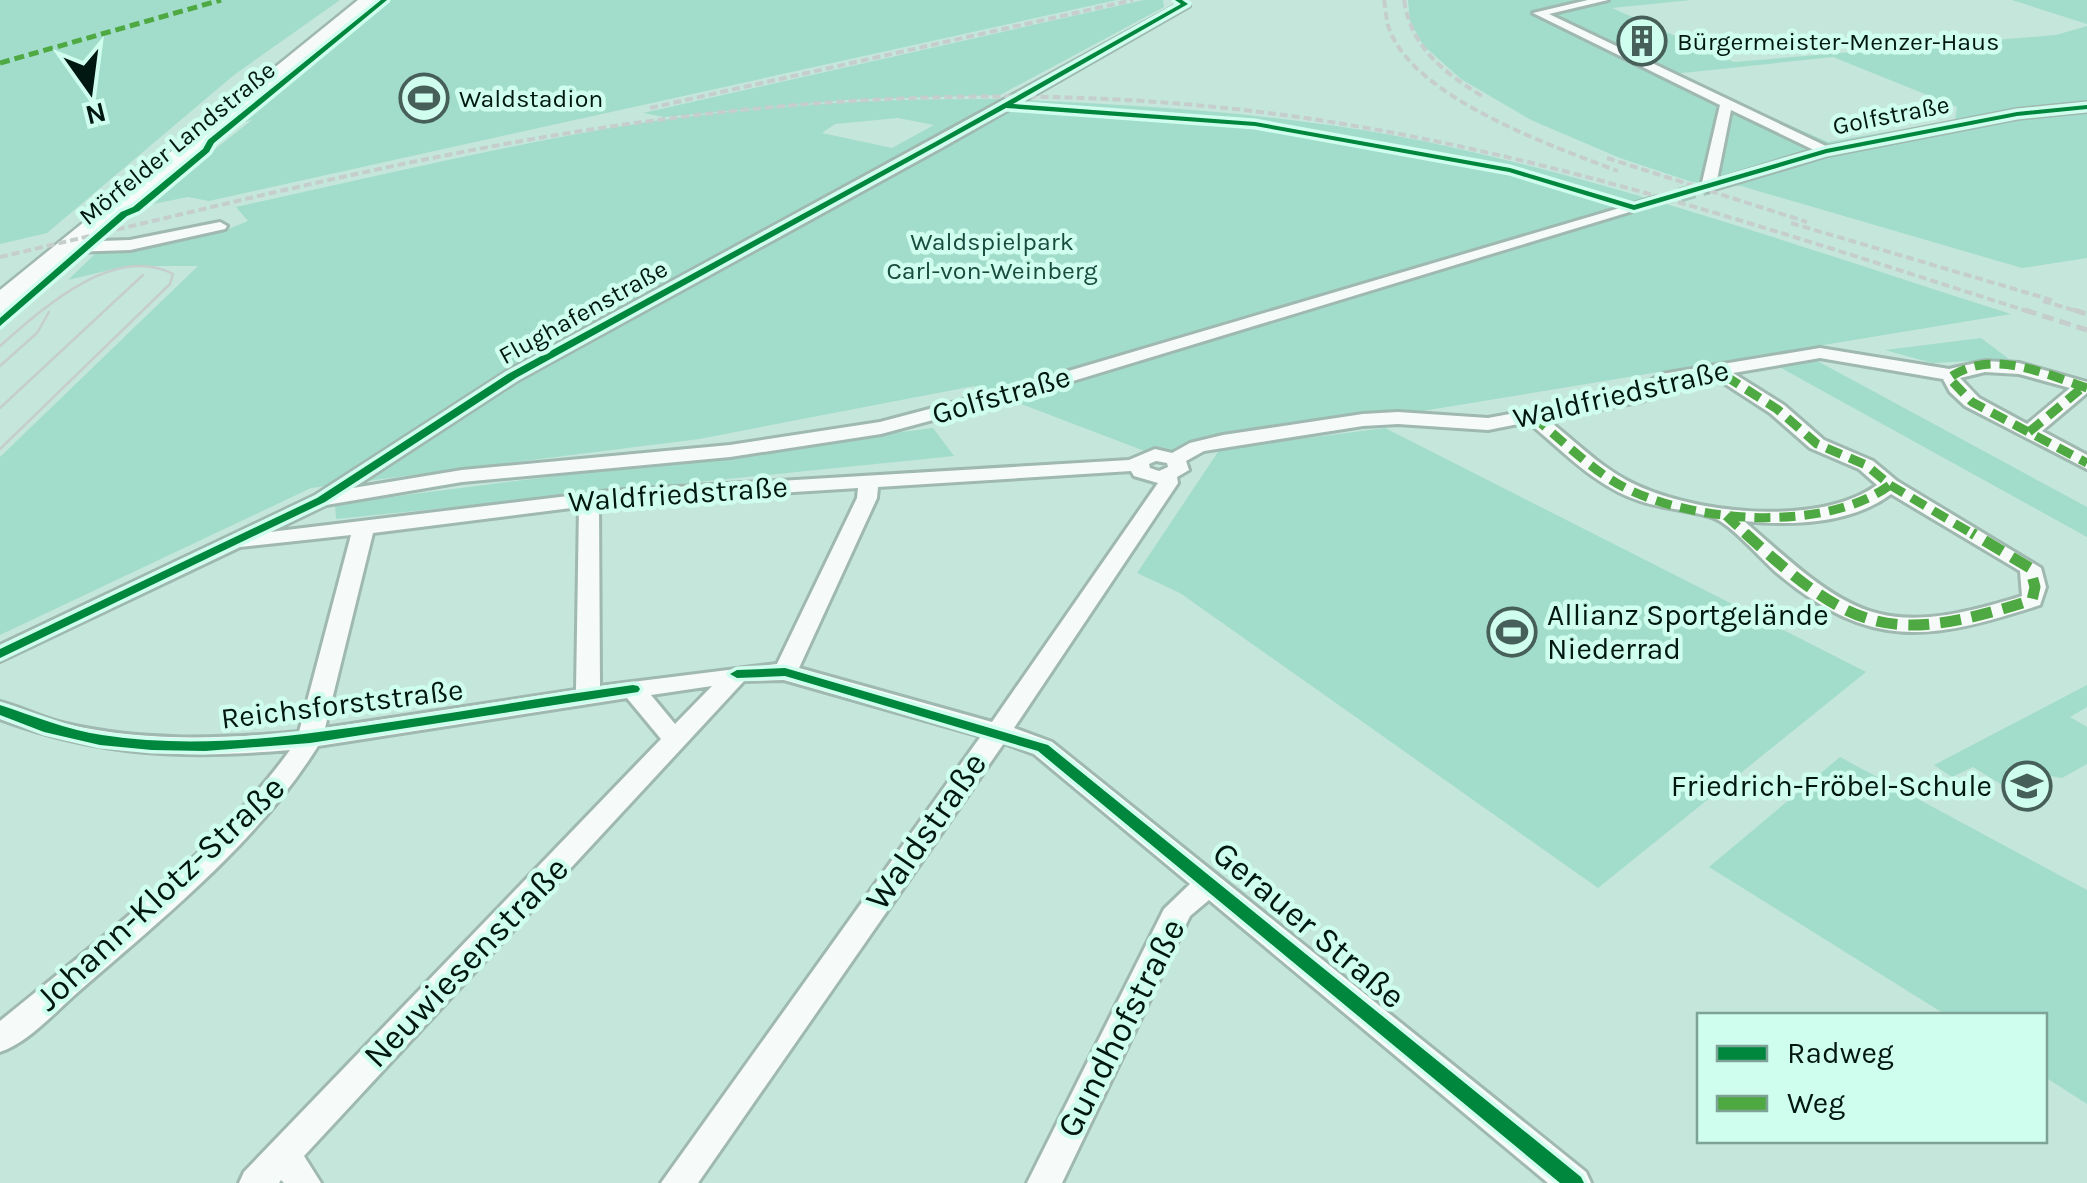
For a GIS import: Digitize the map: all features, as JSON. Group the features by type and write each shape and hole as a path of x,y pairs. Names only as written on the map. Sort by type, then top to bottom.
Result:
{"highway":[{"name":"Mörfelder Landstraße","path":"0,286 354,0"},
{"name":"Mörfelder Landstraße","path":"0,305 369,0"}],"street":[{"path":"1604,0 1538,13 1826,151"},
{"name":"Flughafenstraße","path":"0,654 321,500 512,376 938,144 1184,4"},
{"name":"Golfstraße","path":"1726,104 1708,187 1826,151 2017,114 2087,107"},
{"name":"Golfstraße","path":"321,500 462,476 730,451 881,428 1054,381 1671,198"},
{"path":"71,247 130,244 220,226"},
{"name":"Waldfriedstraße","path":"222,545 589,499 1137,465 1146,475 1171,468 1197,446 1223,441 1362,420 1398,418 1488,424 1636,397 1662,379 1820,353 1950,374 1970,366 2023,368 2085,388"},
{"path":"1716,370 1776,409 1817,444 1866,466 1890,486 2030,568 2036,587 2032,600 1925,625 1903,627 1877,622 1805,585 1726,516"},
{"path":"1950,374 1956,388 1972,402 2087,463"},
{"path":"2029,432 2085,388"},
{"path":"1533,417 1619,484 1657,501 1726,516 1784,517 1829,511 1878,499 1890,486"},
{"name":"Waldstraße","path":"678,1183 1105,578 1168,483 1171,468"},
{"path":"786,672 867,498 868,480"},
{"path":"588,696 589,499"},
{"path":"310,739 357,527 320,525 316,516 321,500"},
{"name":"Reichsforststraße","path":"0,710 27,722 103,741 183,746 310,739 737,674 786,672 994,734"},
{"name":"Neuwiesenstraße","path":"256,1183 294,1170 737,674"},
{"path":"633,689 676,741"},
{"name":"Gerauer Straße","path":"994,734 1043,748 1574,1183"},
{"name":"Johann-Klotz-Straße","path":"0,1039 94,963 223,842 293,768 310,739"},
{"name":"Gundhofstraße","path":"1044,1183 1178,908 1211,882"}],"green space":[{"path":"0,0 340,0 234,75 47,233 0,244"},
{"name":"Waldstadion","path":"387,0 1117,0 209,201 188,197 143,206 252,120 232,125"},
{"path":"1144,0 1163,0 1164,7 1000,95 847,100 664,117 643,113"},
{"path":"1408,0 1691,0 1612,8 1734,62 2056,35 2087,26 2087,258 2022,268 1741,186 1692,182 1620,158 1531,120 1461,79 1423,45 1410,21","holes":["1833,57 1957,107 1955,120 1828,142 1673,74"]},
{"path":"2012,0 2087,0 2087,24"},
{"name":"Waldspielpark Carl-von-Weinberg","path":"952,99 1053,101 1224,113 1338,126 1450,147 1662,203 2011,314 1155,455 974,386 699,439 311,488 0,635 0,457 198,266 126,266 68,280 96,253 224,223 219,233 248,221 236,207 595,131 777,107","holes":["898,118 934,125 892,148 822,133 835,124"]},
{"path":"1981,338 2009,359 1932,363 1885,350"},
{"path":"1810,357 2087,507 2087,537 1772,363"},
{"path":"933,428 954,456 336,519 335,504"},
{"name":"Allianz Sportgelände Niederrad","path":"1385,428 1866,672 1598,888 1180,593 1137,573 1220,449"},
{"path":"2087,685 2087,707 2070,717 2087,727 2087,764 2062,778 2039,774 2010,790 1973,767 1952,777 1934,765"},
{"path":"1840,757 2087,890 2087,1104 2047,1078 2047,1013 1943,1013 1709,867"}],"tunnel":[{"path":"1680,195 1708,187"}],"tram line":[{"path":"0,346 57,299 103,274 126,267 150,267 173,274 170,284 0,449"},
{"path":"0,408 143,275"},
{"path":"0,366 37,333 49,312"}],"railway":[{"path":"650,108 1133,0"},
{"path":"1384,0 1390,31 1405,56 1428,78 1490,118 1618,171"},
{"path":"1404,0 1421,45 1454,77 1482,96"},
{"path":"0,257 320,182 562,134 806,104 1052,97 1134,100 1298,117 1485,152 1669,200 2033,313"},
{"path":"1607,158 1807,222"},
{"path":"1791,223 2055,301"},
{"path":"2043,301 2083,313"},
{"path":"2025,310 2087,330"},
{"path":"2074,310 2087,314"}],"marked path":[{"path":"0,63 221,0"},
{"path":"2087,388 1997,363 1963,368 1949,378 1972,402 2087,463"},
{"path":"1533,417 1618,484 1643,496 1716,513 1799,516 1837,511 1868,501 1890,485 1866,465 1817,444 1777,409 1716,370"},
{"path":"2029,432 2083,387"},
{"path":"1726,516 1806,586 1852,614 1877,623 1902,627 1933,625 2032,600 2035,587 2030,568 1890,485"}],"cycle path":[{"path":"0,323 124,214 136,209 384,0"},
{"path":"0,654 321,500 512,376 938,144 1185,4 1178,0"},
{"path":"1005,106 1255,124 1510,170 1634,208 1826,151 2017,114 2087,107"},
{"path":"737,674 785,672 1043,748 1574,1183"},
{"path":"0,710 49,728 100,740 152,746 205,746 310,738 633,689"}],"place":[{"name":"Bürgermeister-Menzer-Haus","path":"1642,41"},
{"name":"Waldstadion","path":"424,98"},
{"name":"Allianz Sportgelände Niederrad","path":"1512,632"},
{"name":"Friedrich-Fröbel-Schule","path":"2027,786"}]}
